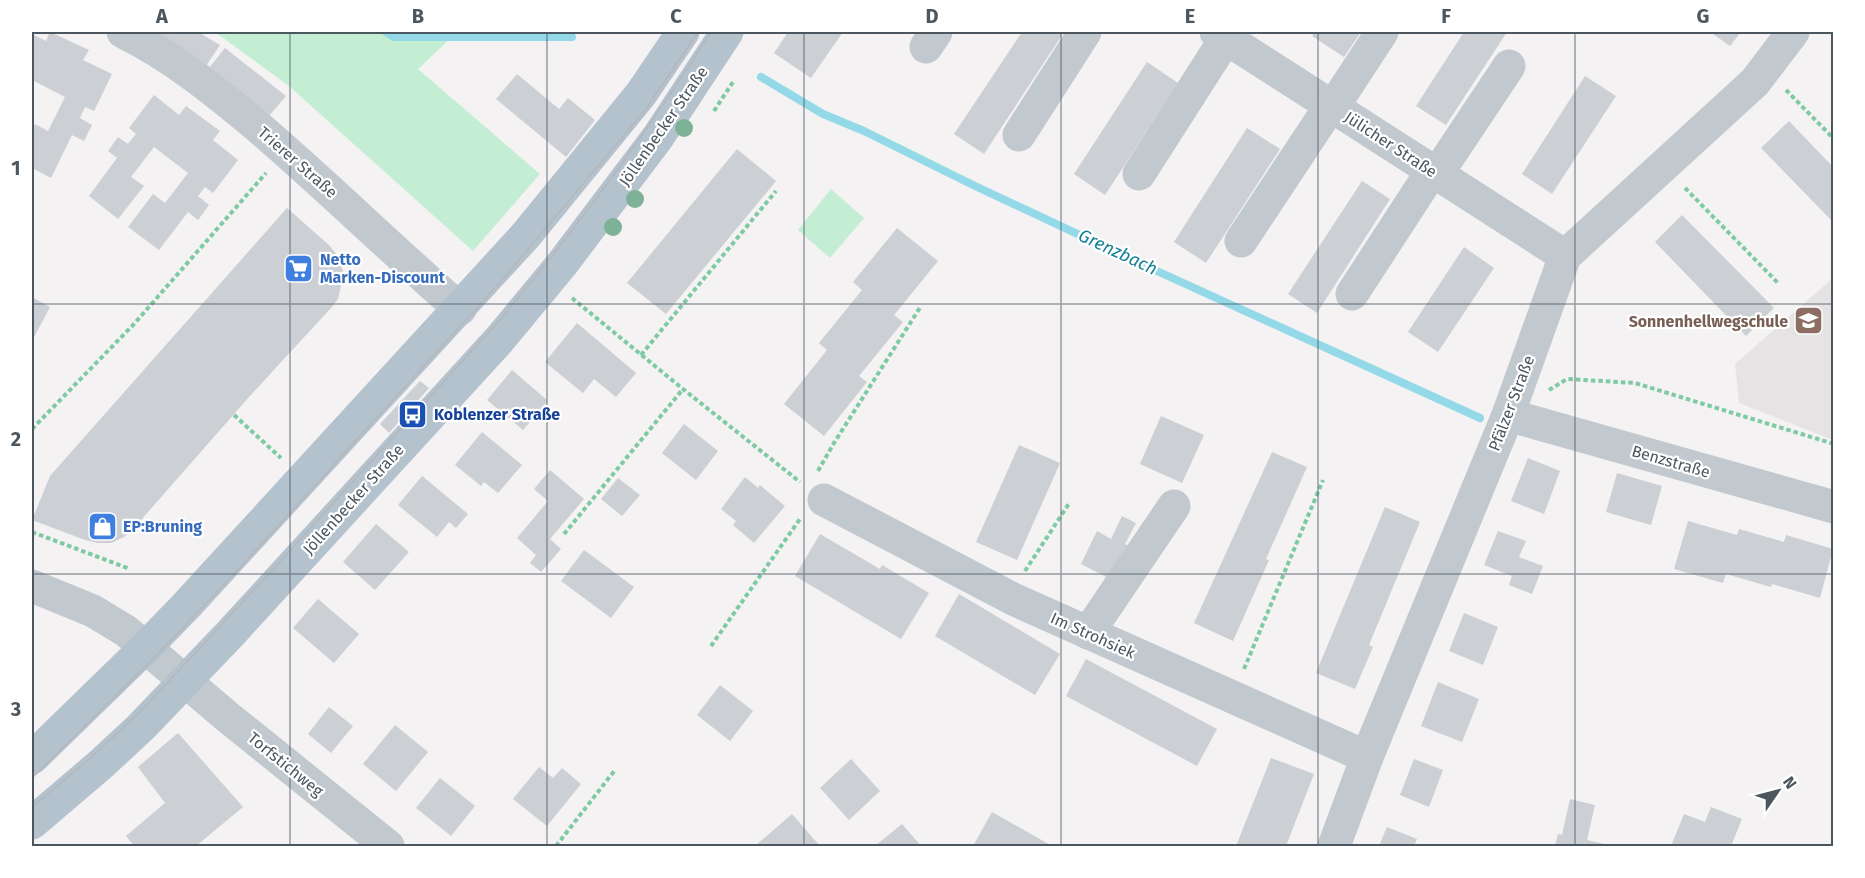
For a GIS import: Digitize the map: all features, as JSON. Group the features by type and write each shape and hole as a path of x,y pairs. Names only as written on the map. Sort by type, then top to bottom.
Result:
{"main road":[{"path":"32,758 146,648 460,309 526,235 641,94 683,32"},
{"name":"Jöllenbecker Straße","path":"32,822 141,727 499,340 532,301 658,138 693,86 720,34"}],"street":[{"name":"Trierer Straße","path":"123,32 141,40 208,85 285,150 460,309"},
{"path":"1019,135 1085,32"},
{"path":"1241,241 1382,32"},
{"name":"Pfälzer Straße","path":"1334,846 1367,757 1508,415 1565,256 1755,82 1793,32"},
{"path":"1139,174 1221,35"},
{"name":"Jülicher Straße","path":"1221,35 1565,256"},
{"path":"1352,294 1509,66"},
{"name":"Benzstraße","path":"1508,415 1833,507"},
{"name":"Im Strohsiek","path":"820,498 1008,597 1367,757"},
{"path":"1088,633 1174,506"},
{"path":"32,586 103,616 146,648"},
{"name":"Torfstichweg","path":"146,648 388,846"}],"path":[{"path":"1765,68 1833,139"},
{"path":"32,429 134,324 285,150"},
{"path":"1664,166 1778,283"},
{"path":"641,355 776,191"},
{"path":"567,293 820,498"},
{"path":"711,646 820,498 817,473 921,306"},
{"path":"1548,391 1567,379 1635,383 1833,444"},
{"path":"564,534 683,389"},
{"path":"234,416 303,479"},
{"path":"1233,697 1323,480"},
{"path":"1008,597 1070,502"},
{"path":"32,532 130,569"},
{"path":"556,846 615,770"}],"shaded area":[{"name":"Sonnenhellwegschule","path":"1833,278 1833,440 1739,403 1735,364"}],"green space":[{"path":"215,32 392,32 397,35 452,37 418,69 540,174 473,251 289,86"},
{"path":"831,189 864,218 830,258 798,230"}],"building":[{"path":"50,32 89,50 83,60 112,74 94,111 85,107 80,118 92,125 84,141 72,135 51,178 32,168 32,131 35,124 48,131 65,97 32,80 32,34 46,41"},
{"path":"149,32 198,32 220,45 206,66"},
{"path":"788,32 843,32 811,78 774,53"},
{"path":"1022,32 1064,32 984,154 954,134"},
{"path":"1315,32 1361,32 1344,57 1312,36"},
{"path":"1464,32 1507,32 1446,125 1416,106"},
{"path":"1710,32 1741,32 1730,46"},
{"path":"225,48 286,96 269,116 209,68"},
{"path":"1147,62 1178,83 1105,195 1074,174"},
{"path":"517,74 559,109 568,98 595,120 566,157 496,99"},
{"path":"1585,76 1616,96 1552,194 1522,174"},
{"path":"154,95 179,115 186,106 220,131 213,140 238,160 213,193 205,187 198,196 209,205 198,220 188,212 159,250 128,227 153,194 165,203 188,173 154,147 131,177 144,186 118,219 89,196 117,158 108,151 118,137 128,144 136,134 129,128"},
{"path":"1789,121 1833,167 1833,222 1761,148"},
{"path":"1247,128 1280,149 1206,263 1174,242"},
{"path":"737,149 776,181 666,314 627,283"},
{"path":"1362,181 1390,199 1317,313 1288,294"},
{"path":"287,208 329,245 337,255 344,274 338,299 331,308 124,537 111,543 98,543 32,520 50,476"},
{"path":"1682,215 1774,308 1746,336 1655,242"},
{"path":"897,228 938,261 894,315 903,322 859,376 867,382 824,436 784,404 827,350 819,343 862,290 853,282"},
{"path":"1464,247 1494,268 1438,352 1408,332"},
{"path":"32,297 50,307 32,341"},
{"path":"577,323 636,373 616,397 594,379 583,393 545,362"},
{"path":"512,370 548,401 523,430 487,400"},
{"path":"420,381 429,388 389,433 380,424"},
{"path":"1161,416 1204,435 1182,483 1140,464"},
{"path":"684,424 718,451 696,480 662,453"},
{"path":"482,432 522,465 498,493 484,482 481,486 455,465"},
{"path":"1019,445 1060,463 1017,560 976,542"},
{"path":"1272,452 1307,467 1233,641 1194,623"},
{"path":"1528,458 1560,471 1544,514 1511,501"},
{"path":"550,470 584,499 550,539 561,549 541,572 530,563 536,555 517,538 548,501 534,489"},
{"path":"1617,473 1662,486 1651,525 1606,512"},
{"path":"422,476 468,514 456,528 449,522 437,537 398,505"},
{"path":"745,477 758,488 760,485 785,506 754,543 733,525 736,521 721,509"},
{"path":"618,478 640,495 622,516 601,499"},
{"path":"1385,507 1420,522 1369,645 1373,647 1355,689 1316,673"},
{"path":"1122,516 1136,523 1125,544 1129,546 1112,580 1081,564 1097,531 1111,539"},
{"path":"1688,521 1737,535 1739,529 1784,542 1786,535 1833,549 1820,598 1726,574 1723,583 1674,569"},
{"path":"376,524 409,552 375,590 343,562"},
{"path":"1498,531 1526,541 1519,557 1543,566 1532,594 1509,585 1512,576 1484,565"},
{"path":"820,534 880,569 882,565 929,593 901,639 795,576"},
{"path":"584,550 634,587 611,618 561,581"},
{"path":"959,594 1060,654 1035,695 935,636"},
{"path":"318,599 359,634 334,663 293,628"},
{"path":"1464,613 1498,627 1483,665 1449,651"},
{"path":"1086,659 1217,729 1197,766 1066,696"},
{"path":"1438,682 1479,699 1462,742 1421,726"},
{"path":"720,685 753,711 730,741 697,715"},
{"path":"329,707 353,726 331,753 308,734"},
{"path":"395,725 428,752 396,791 363,764"},
{"path":"178,733 243,807 196,846 134,846 126,836 165,803 138,767"},
{"path":"1271,758 1314,774 1286,846 1236,846"},
{"path":"851,759 880,791 849,820 820,788"},
{"path":"1414,759 1443,770 1429,807 1400,795"},
{"path":"539,767 553,778 562,768 581,784 547,826 513,799"},
{"path":"440,778 475,806 451,836 416,808"},
{"path":"1570,799 1595,805 1587,840 1604,844 1604,846 1555,846 1558,834 1562,835"},
{"path":"1711,807 1742,819 1731,846 1671,846 1684,814 1705,822"},
{"path":"992,812 1052,846 973,846"},
{"path":"792,814 819,845 755,846"},
{"path":"902,824 921,846 875,846"},
{"path":"1387,827 1417,839 1414,846 1379,846"}],"waterway":[{"name":"Grenzbach","path":"386,32 394,37 572,37"},
{"name":"Grenzbach","path":"761,77 823,114 864,131 1146,266 1480,418"}],"tram line":[{"path":"32,778 156,656 247,560 504,278 646,109 698,32"},
{"path":"32,807 140,712 498,322 610,180 662,107 711,32"}],"place":[{"name":"Netto Marken-Discount","path":"299,268"},
{"name":"Sonnenhellwegschule","path":"1809,321"},
{"name":"Koblenzer Straße","path":"413,414"},
{"name":"EP:Bruning","path":"102,526"}]}
